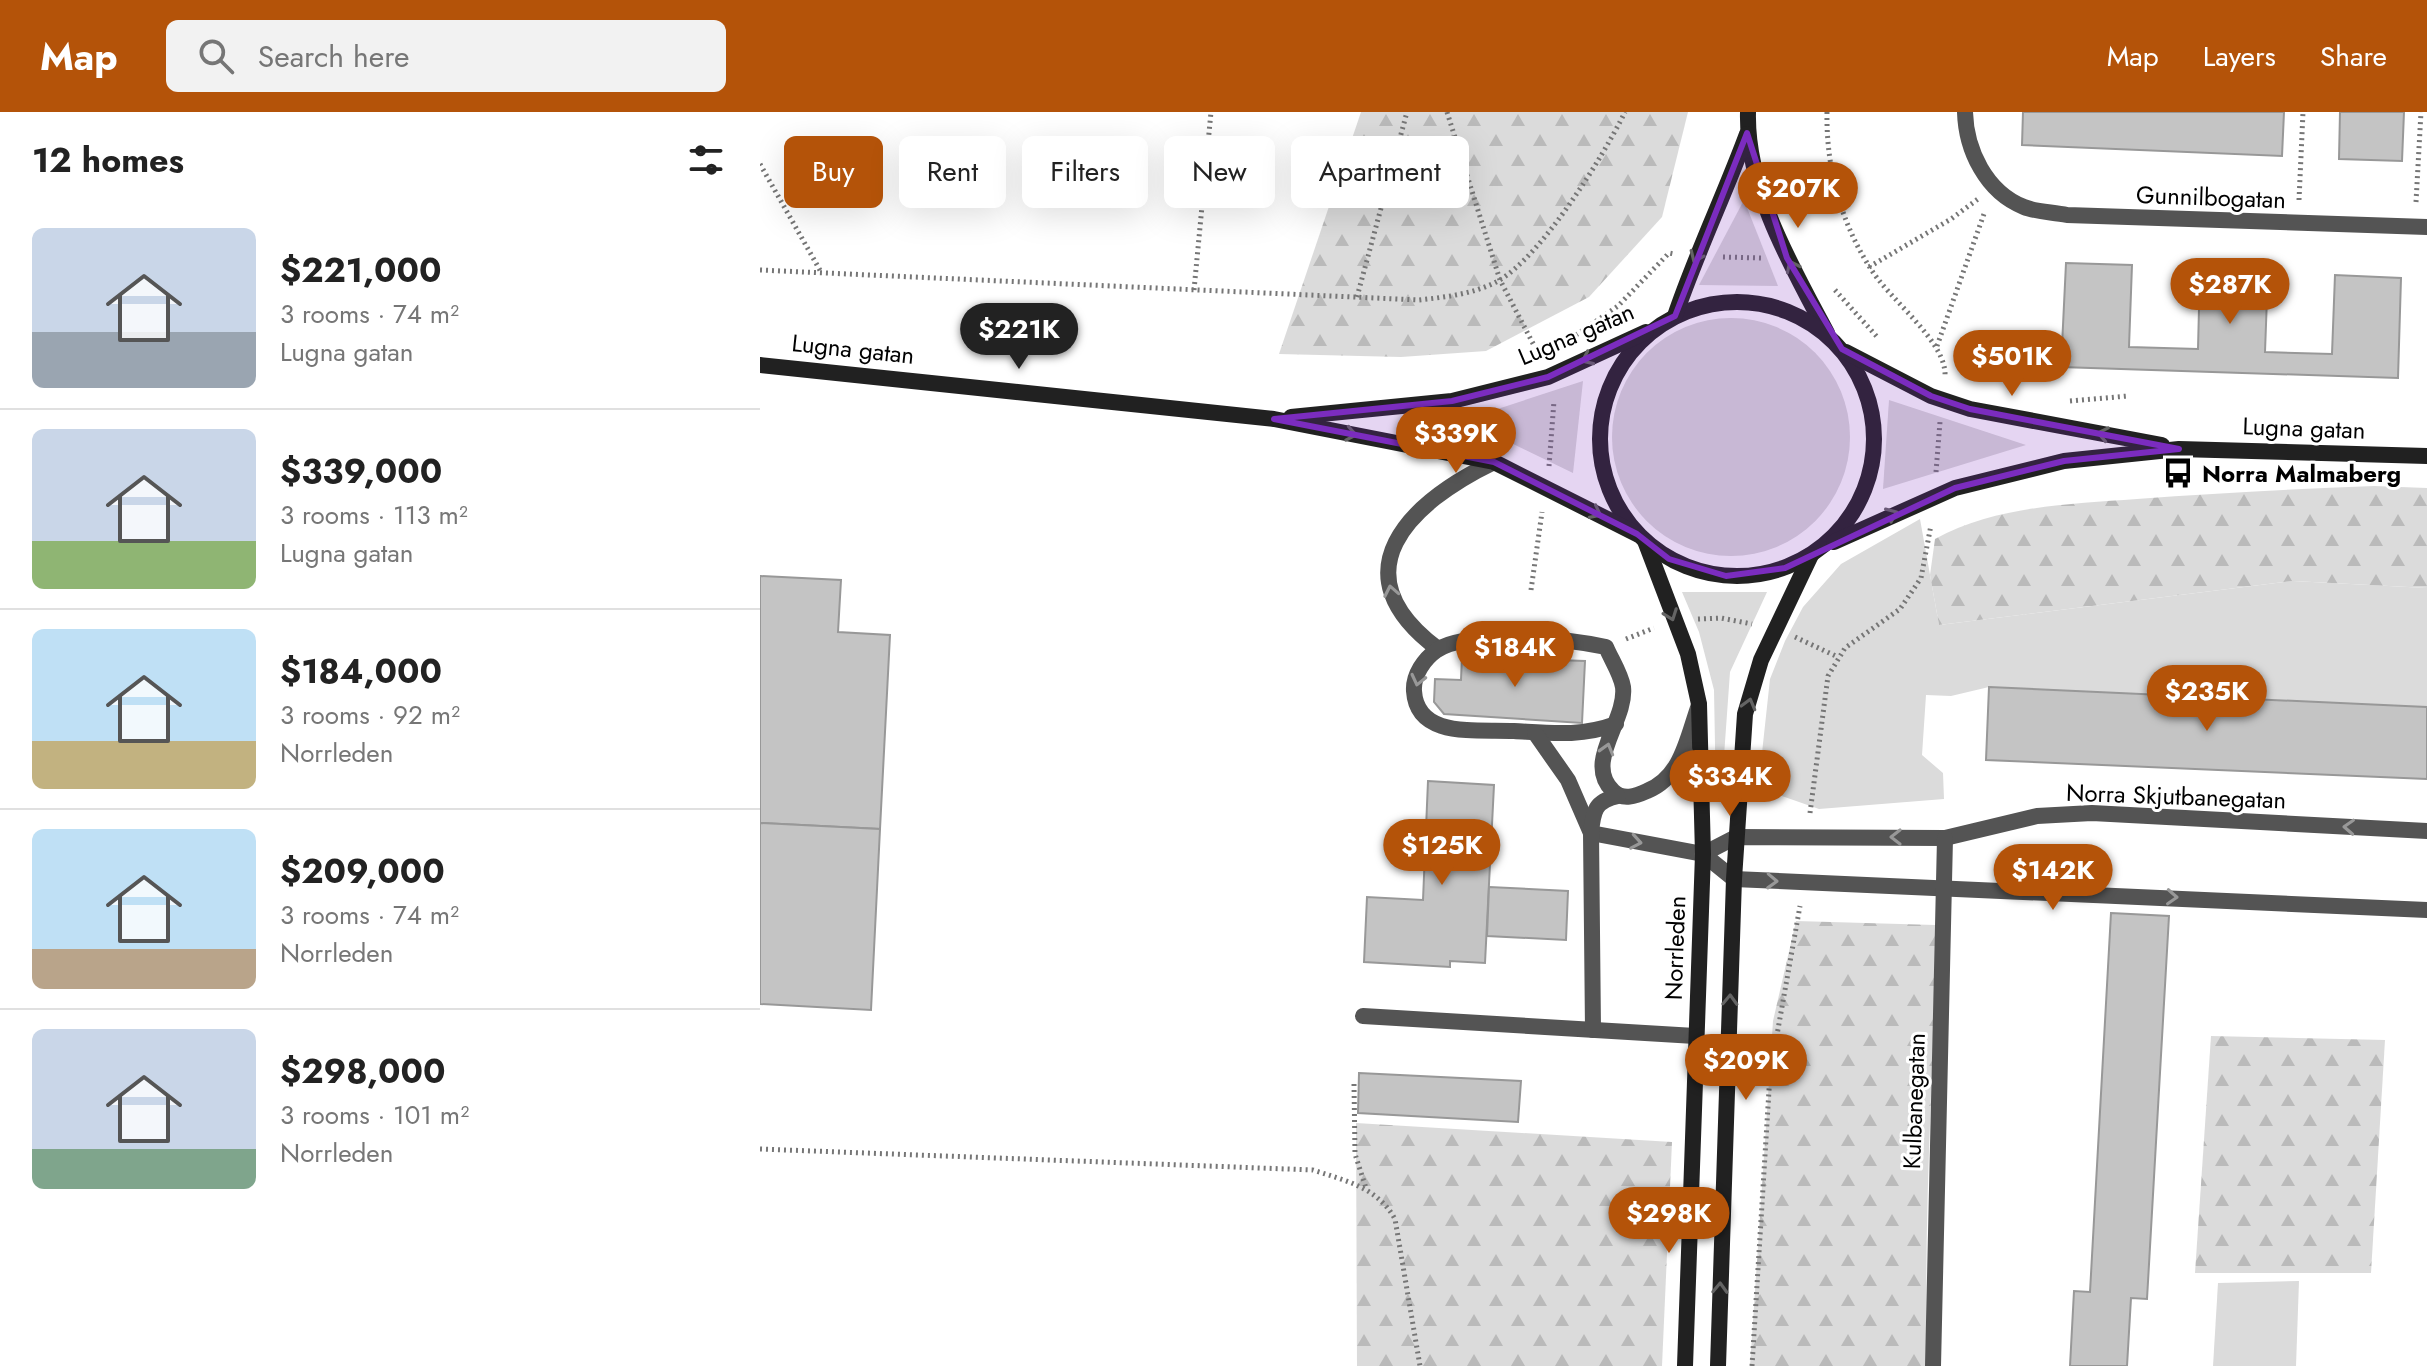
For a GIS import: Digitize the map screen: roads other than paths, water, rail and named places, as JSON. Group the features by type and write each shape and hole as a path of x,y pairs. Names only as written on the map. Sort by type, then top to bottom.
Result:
{"main road":[{"path":"1748,112 1747,133 1757,176 1787,258 1827,335"},
{"path":"1675,316 1695,257 1709,232 1747,133"},
{"path":"1718,1366 1734,879 1745,714 1761,660 1816,551 1853,510 1865,489 1874,453 1869,404 1861,381 1842,349 1827,335 1793,313 1754,302 1713,303 1675,316 1658,326 1623,364 1610,387 1600,425 1602,464 1614,501 1641,537 1669,559 1697,570 1726,576 1756,575 1785,568 1816,551"},
{"name":"Lugna gatan","path":"1274,419 1452,401 1548,377 1658,326"},
{"name":"Lugna gatan","path":"1842,349 1931,396 1970,409 2179,449"},
{"name":"Lugna gatan","path":"760,365 1274,419 1494,462 1641,537"},
{"name":"Lugna gatan","path":"1816,551 1955,488 2064,461 2179,449 2427,456"},
{"name":"Norrleden","path":"1641,537 1688,654 1699,704 1703,854 1685,1366"}],"street":[{"name":"Gunnilbogatan","path":"1965,112 1974,159 1997,188 2023,207 2067,215 2421,227"},
{"path":"1438,649 1409,628 1392,602 1388,573 1397,540 1429,501 1460,479 1494,462"},
{"path":"1616,724 1596,731 1535,733 1470,730 1422,718 1415,708 1414,684 1422,664 1438,649 1462,641 1582,642 1606,647 1623,686 1616,724 1602,768 1606,784 1618,796"},
{"path":"1593,1030 1593,810 1603,799 1632,797 1655,788 1676,771 1699,704"},
{"path":"1535,733 1568,780 1591,833"},
{"name":"Norra Skjutbanegatan","path":"1703,854 1736,837 1945,838 2037,816 2092,813 2427,831"},
{"path":"1591,833 1703,854 1734,879 1946,886 2427,910"},
{"name":"Kulbanegatan","path":"1933,1366 1935,1154 1946,886 1945,838"},
{"path":"1363,1016 1695,1036"}],"place":[{"name":"Norra Malmaberg","path":"2178,473"}]}
